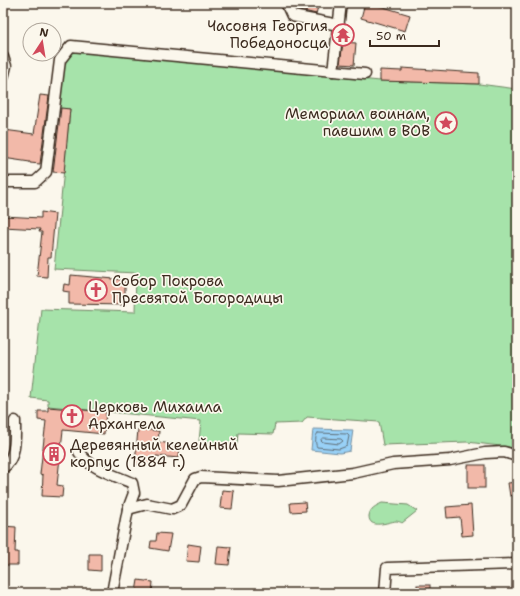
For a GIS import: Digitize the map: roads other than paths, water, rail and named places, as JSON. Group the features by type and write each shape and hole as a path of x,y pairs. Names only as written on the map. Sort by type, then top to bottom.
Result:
{"street":[{"path":"286,3 292,16 339,25"},
{"path":"333,70 341,3"},
{"path":"3,182 35,182 46,172 60,60 71,46 365,74"},
{"path":"3,57 6,66 3,78"},
{"path":"3,468 7,465 14,447 15,421"},
{"path":"79,452 82,458 97,468 132,483 134,493 128,509 112,593"},
{"path":"128,509 147,504 172,509 181,505 195,479 201,476 278,481 353,473 393,464 450,460 486,453 504,452 517,456"},
{"path":"385,593 387,568 517,564"}],"water":[{"path":"313,429 353,430 350,451 340,453 311,450"}],"place":[{"name":"Часовня Георгия Победоносца","path":"343,35"},
{"name":"Мемориал воинам, павшим в ВОВ","path":"446,123"},
{"name":"Собор Покрова Пресвятой Богородицы","path":"96,290"},
{"name":"Церковь Михаила Архангела","path":"72,416"},
{"name":"Деревянный келейный корпус (1884 г.)","path":"54,454"}]}
